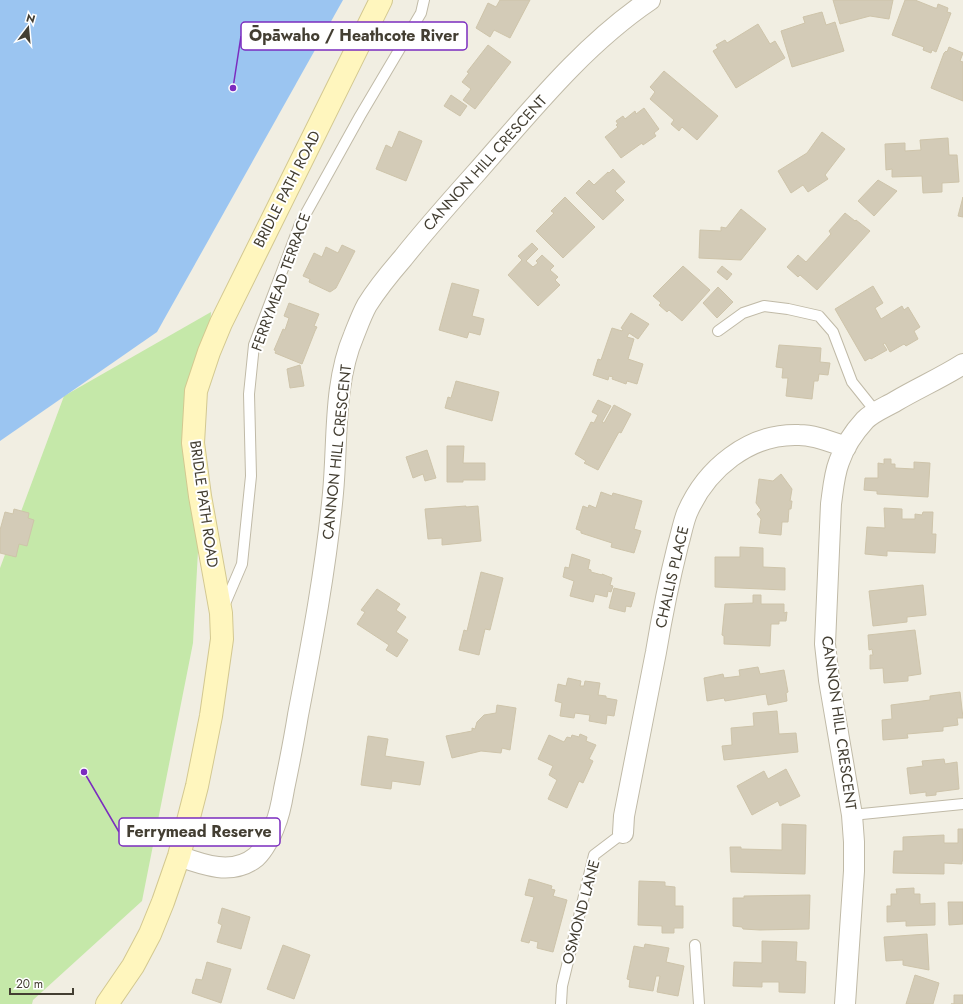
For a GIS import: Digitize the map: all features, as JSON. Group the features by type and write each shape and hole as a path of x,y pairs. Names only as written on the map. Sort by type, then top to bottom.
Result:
{"street":[{"name":"BRIDLE PATH ROAD","path":"107,1004 133,966 150,934 179,856 197,786 211,716 222,639 221,613 200,496 193,443 196,391 221,323 381,0"},
{"name":"CANNON HILL CRESCENT","path":"179,856 201,865 216,867 231,867 244,863 257,856 275,825 281,806 289,768 311,648 328,540 334,491 339,409 346,356 367,306 384,281 421,235 556,84 606,33 650,0"},
{"name":"CANNON HILL CRESCENT","path":"845,1004 854,871 852,815 829,680 825,644 831,504 839,462 854,433 862,424 876,412 963,364"},
{"name":"CHALLIS PLACE","path":"623,833 624,816 671,573 686,514 699,490 714,471 742,449 764,439 779,435 800,435 821,439 846,447"}],"lane":[{"name":"FERRYMEAD TERRACE","path":"221,613 242,564 251,476 249,394 254,345 300,224 360,116 421,13 424,0"},
{"path":"718,331 743,313 764,306 788,308 819,316 833,332 852,382 876,412"},
{"path":"852,815 963,804"},
{"name":"OSMOND LANE","path":"561,1004 562,986 594,855 623,833"},
{"path":"695,945 700,1004"}],"green space":[{"path":"211,312 193,643 142,901 33,1000 32,1004 0,1004 0,568 64,396"}],"water":[{"path":"0,0 343,0 157,332 0,441"}],"building":[{"path":"500,0 530,0 510,38 494,30 490,37 476,28 488,3 496,7"},
{"path":"833,0 893,0 889,19 870,16 840,24"},
{"path":"905,0 915,0 935,8 937,8 938,4 948,8 947,12 951,13 936,52 932,50 931,53 923,50 924,47 892,35"},
{"path":"822,12 826,25 835,22 844,51 792,67 781,31 805,23 803,17"},
{"path":"758,24 770,44 775,41 785,58 736,88 713,51 718,48 716,45 725,40 727,43"},
{"path":"488,45 511,62 475,109 463,100 471,89 462,82 469,73 467,72"},
{"path":"949,47 963,53 960,61 963,62 963,101 931,88 944,53 946,51 947,52"},
{"path":"664,71 718,116 697,140 682,127 679,131 671,124 674,120 650,99 655,92 650,87"},
{"path":"451,95 467,106 460,116 444,106"},
{"path":"644,108 659,129 654,133 656,136 643,145 642,143 621,158 605,137 618,127 616,125 618,124 616,121 623,116 625,119 635,111 636,114"},
{"path":"399,131 422,141 406,181 376,169 386,145 392,148"},
{"path":"822,132 845,149 825,175 828,179 808,192 803,185 791,193 778,171 807,153"},
{"path":"948,138 949,155 957,155 959,182 942,183 942,192 923,193 922,176 892,177 892,169 886,170 885,144 905,143 905,151 921,150 920,140"},
{"path":"613,169 625,182 615,191 624,200 603,220 576,193 589,180 594,185"},
{"path":"878,180 897,191 874,216 858,201"},
{"path":"565,197 595,227 563,258 536,231 554,213 551,211"},
{"path":"963,197 963,217 958,216"},
{"path":"741,209 766,229 741,260 699,258 700,230 721,231 721,227 726,228"},
{"path":"845,213 870,231 817,290 800,275 798,277 787,267 798,255 806,262 831,234 829,231"},
{"path":"532,243 538,249 526,261 533,267 538,263 536,261 542,255 554,266 550,270 558,277 555,280 560,285 538,306 508,275 522,260 518,256"},
{"path":"342,245 355,251 336,288 330,292 309,282 310,279 303,276 314,253 322,257 326,247 338,253"},
{"path":"683,266 710,290 682,321 669,310 667,312 659,305 661,303 653,296"},
{"path":"722,266 732,274 727,280 717,272"},
{"path":"452,283 479,290 472,316 484,319 480,335 469,332 467,338 439,330"},
{"path":"873,286 883,303 875,308 881,319 902,306 904,310 908,307 920,327 914,331 918,339 906,346 904,344 890,352 885,343 883,344 887,350 865,361 835,309"},
{"path":"718,287 733,302 717,318 703,303"},
{"path":"289,303 319,314 314,326 317,327 302,364 275,353 276,351 274,350 283,329 285,330 289,318 284,316"},
{"path":"631,313 649,324 638,339 629,333 627,337 634,339 628,359 643,364 637,384 627,381 626,384 612,379 613,377 609,376 608,380 593,375 598,359 601,360 612,328 622,331 623,329 621,328"},
{"path":"779,345 821,348 820,362 830,363 828,375 819,374 818,381 814,381 812,399 786,396 788,378 782,378 783,368 776,367"},
{"path":"300,365 304,386 290,388 287,369"},
{"path":"456,381 499,392 492,421 445,408 448,397 451,398"},
{"path":"598,400 611,406 602,422 604,423 614,405 631,414 621,433 619,432 598,470 584,463 586,461 575,454 591,422 594,423 598,415 592,412"},
{"path":"447,446 464,446 463,463 485,463 485,480 447,482"},
{"path":"427,450 436,478 425,481 423,474 413,478 406,457"},
{"path":"884,459 891,459 891,464 895,464 895,468 914,469 914,462 930,463 928,497 877,494 877,491 864,490 865,478 878,478 878,463 884,464"},
{"path":"781,474 792,489 790,501 792,501 791,509 789,509 788,522 782,522 781,535 759,533 761,519 757,514 761,510 756,503 759,479 773,481"},
{"path":"601,492 612,496 613,493 642,501 634,529 641,531 634,553 611,547 612,543 581,533 581,531 576,529 583,506 588,508 589,505 596,508"},
{"path":"478,506 481,541 442,545 442,538 428,539 425,509"},
{"path":"884,508 902,509 902,519 915,519 915,514 922,515 923,512 933,512 932,534 936,534 935,553 887,551 887,556 865,554 867,527 885,528"},
{"path":"14,509 29,513 28,518 34,520 27,546 19,544 16,557 0,553 0,530 5,512 13,514"},
{"path":"740,547 763,548 763,567 785,568 785,590 715,587 715,557 740,557"},
{"path":"572,554 590,560 588,569 591,570 591,572 612,578 610,585 613,586 611,592 608,591 607,597 595,594 593,602 570,596 574,581 563,577 565,567 569,568"},
{"path":"481,572 503,578 490,630 485,629 479,655 459,650 464,630 467,631"},
{"path":"923,585 926,615 907,617 907,622 873,626 869,591"},
{"path":"614,588 635,593 631,607 626,606 625,612 609,608"},
{"path":"377,589 400,604 396,610 406,617 396,632 408,640 397,657 386,650 389,645 357,624 365,612 361,610"},
{"path":"753,595 761,595 761,604 784,604 784,613 787,612 786,621 779,621 779,624 771,624 770,646 724,644 724,636 722,635 725,604 753,603"},
{"path":"915,630 921,674 908,676 908,681 884,683 883,668 870,669 870,655 873,655 872,649 869,650 868,635"},
{"path":"758,667 760,674 784,670 788,692 786,693 787,701 768,705 766,694 725,701 724,698 707,701 704,678 723,674 724,678 740,676 739,670"},
{"path":"568,678 581,681 580,686 584,686 585,681 600,683 598,695 617,700 614,716 607,715 606,724 589,721 590,715 575,713 574,718 560,716 562,703 555,701 558,684 566,686"},
{"path":"960,692 963,718 957,718 958,725 943,727 943,731 907,734 908,738 883,740 882,720 892,719 891,705 930,700 930,696"},
{"path":"497,705 516,708 510,750 502,748 501,753 481,751 452,758 446,736 472,731 472,728 475,729 477,722 484,715 496,713"},
{"path":"777,711 779,734 796,733 798,752 724,760 722,746 732,745 731,728 754,726 753,713"},
{"path":"580,734 587,737 586,741 596,745 589,759 593,761 583,783 579,781 567,808 548,799 557,780 549,775 553,766 538,759 549,735 564,742 567,737 571,738 572,735 579,737"},
{"path":"368,736 388,739 385,756 424,762 420,785 392,781 391,789 361,785"},
{"path":"944,759 945,764 957,762 959,789 936,792 936,795 926,796 926,792 910,794 907,768 923,766 922,761"},
{"path":"786,769 800,796 780,806 778,801 752,815 737,786 764,771 768,779"},
{"path":"782,824 806,825 805,874 731,872 730,847 741,847 741,849 782,850"},
{"path":"958,829 963,829 962,864 944,863 944,874 893,873 894,851 903,851 903,837 944,835 944,843 958,843"},
{"path":"529,879 552,886 551,889 555,890 553,896 567,900 553,952 537,948 538,942 530,940 529,943 521,941 534,897 525,895"},
{"path":"639,881 665,882 665,886 675,887 675,906 683,906 683,928 674,928 674,933 662,933 662,926 638,925"},
{"path":"914,888 914,894 920,894 920,904 935,903 935,925 906,926 906,921 887,922 887,906 891,906 891,894 897,894 896,889"},
{"path":"810,895 809,929 760,930 743,929 742,927 733,926 733,898 744,898 744,896"},
{"path":"948,902 963,902 963,924 949,925"},
{"path":"222,908 250,917 241,949 217,942 222,925 218,923"},
{"path":"927,934 929,970 903,965 903,960 886,961 884,937"},
{"path":"762,941 797,942 796,961 806,962 805,993 779,992 779,982 762,982 762,987 733,986 734,962 762,963"},
{"path":"645,944 669,948 666,962 684,966 678,996 657,992 660,976 656,976 653,991 629,987 630,980 627,979 634,946 644,948"},
{"path":"283,945 310,955 294,999 267,989"},
{"path":"207,962 231,969 221,1003 192,993 196,979 202,980"},
{"path":"915,975 939,983 933,1004 906,1004"},
{"path":"954,995 963,995 963,1004 954,1004"}],"place":[{"name":"Ōpāwaho / Heathcote River","path":"233,88"},
{"name":"Ferrymead Reserve","path":"84,772"}]}
